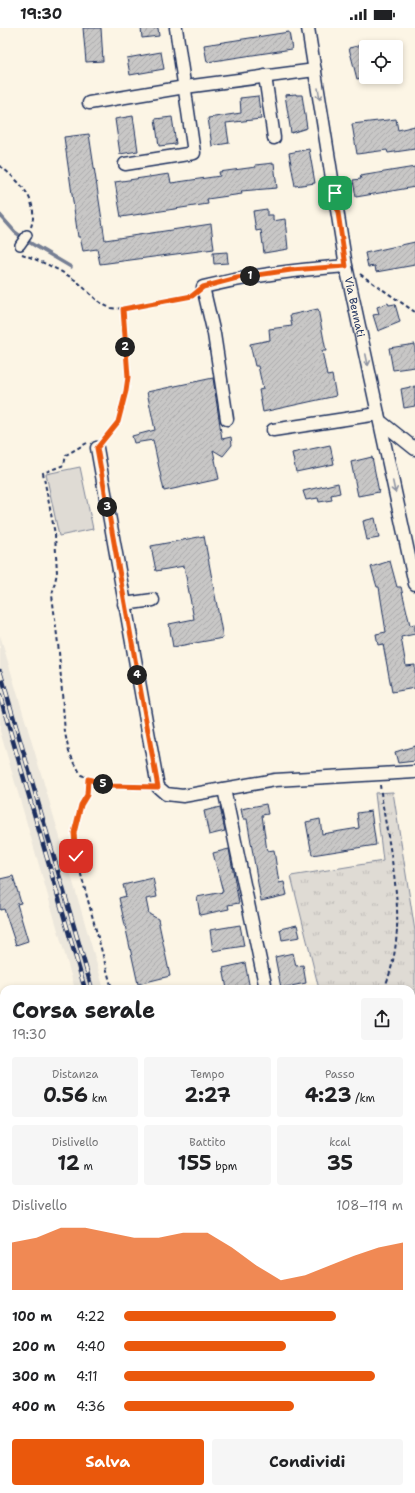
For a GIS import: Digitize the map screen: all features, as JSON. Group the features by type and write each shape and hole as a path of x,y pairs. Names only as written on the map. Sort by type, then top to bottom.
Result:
{"street":[{"path":"125,164 194,154 176,28"},
{"name":"Via Bennati","path":"308,28 346,266 415,584"},
{"path":"89,103 185,87 315,70"},
{"path":"265,76 274,138"},
{"path":"20,245 27,235"},
{"path":"227,419 214,334 203,287 237,278 291,270 346,266"},
{"path":"273,430 379,417 415,448"},
{"path":"98,442 124,604 158,787 166,794 172,796 275,780 415,772"},
{"path":"124,604 153,600"},
{"path":"224,789 265,985"}],"path":[{"path":"0,166 19,180 30,199 33,215 32,225 27,235"},
{"path":"20,245 18,250 22,254 61,271 76,281 97,300 111,308 123,309 192,296 203,287"},
{"path":"346,266 359,273 415,312"},
{"path":"123,309 128,377 118,422 98,442 78,447 66,455 64,465 43,473 54,534 56,573 52,595 59,652 65,733 75,768 81,775 88,779 110,786 158,787"},
{"path":"379,774 396,890 397,922 394,956 385,985"},
{"path":"88,779 87,795 76,819 73,845 111,985"}],"shaded area":[{"path":"0,635 103,985 74,985 0,731"}],"green space":[{"path":"80,467 93,529 59,536 46,474"},
{"path":"393,792 415,931 415,985 318,985 291,876 383,861 375,793"}],"building":[{"path":"83,28 101,28 103,61 86,62"},
{"path":"141,28 158,28 159,36 142,38"},
{"path":"289,32 292,49 207,62 204,45"},
{"path":"359,46 359,79 357,79 349,48"},
{"path":"161,52 164,69 130,75 127,58"},
{"path":"285,95 302,95 307,128 291,133"},
{"path":"258,96 261,119 226,123 229,143 212,146 208,118 241,113 240,98"},
{"path":"133,116 138,151 120,154 115,119"},
{"path":"172,117 176,144 159,146 155,119"},
{"path":"396,119 398,130 415,126 415,149 388,153 387,150 357,154 352,124"},
{"path":"89,134 105,240 211,224 214,249 100,264 97,249 83,251 80,237 78,237 64,137"},
{"path":"309,149 315,183 295,186 289,153"},
{"path":"274,163 277,188 241,191 242,194 207,199 208,204 121,217 115,182 169,174 171,183 220,176 219,172"},
{"path":"415,167 415,187 356,197 353,180 361,179 360,176"},
{"path":"267,209 267,215 273,215 273,221 285,219 288,249 264,253 261,230 256,231 253,211"},
{"path":"415,242 415,265 376,272 375,266 368,267 365,253"},
{"path":"227,252 228,263 214,264 213,253"},
{"path":"388,303 389,305 395,304 400,322 378,331 373,315 379,314 377,307"},
{"path":"318,309 326,351 322,351 327,376 332,375 336,396 263,412 259,390 263,389 258,366 255,366 250,344 270,340 269,329 292,326 290,315"},
{"path":"415,344 415,367 393,370 389,348"},
{"path":"213,378 222,439 231,437 232,445 223,456 213,450 219,479 164,491 153,440 134,443 132,436 155,430 147,392"},
{"path":"415,386 415,406 404,408 401,389"},
{"path":"330,445 334,464 296,472 292,453"},
{"path":"372,457 379,492 358,496 351,462"},
{"path":"338,483 340,493 331,495 332,500 319,502 318,498 306,500 303,491"},
{"path":"375,518 379,538 367,540 363,521"},
{"path":"204,536 223,638 173,647 169,624 194,619 184,566 156,571 151,546"},
{"path":"390,561 397,587 401,587 410,625 415,624 415,634 401,637 406,666 415,665 415,688 392,692 383,644 378,645 376,634 386,632 379,587 377,587 371,567"},
{"path":"415,746 415,761 398,763 395,752"},
{"path":"266,804 268,814 262,815 267,851 274,850 279,883 284,882 287,895 261,901 247,819 243,819 241,809"},
{"path":"220,807 225,831 209,835 204,811"},
{"path":"371,811 376,845 312,855 306,822 320,819 322,834 359,828 357,813"},
{"path":"229,849 239,903 228,905 229,909 200,915 197,897 223,892 213,853"},
{"path":"13,876 21,903 17,904 28,941 16,945 4,909 0,910 0,879"},
{"path":"153,878 157,897 146,899 149,914 158,919 170,976 138,984 119,898 126,896 123,885"},
{"path":"240,925 244,946 213,951 210,930"},
{"path":"297,925 300,937 282,940 280,929"},
{"path":"293,953 296,966 303,965 306,983 296,985 280,985 275,957"},
{"path":"245,963 249,985 226,985 223,968"}],"waterway":[{"path":"0,215 15,232 27,241 71,267"}],"railway":[{"path":"0,671 91,985"},
{"path":"0,696 84,985"}],"route":[{"path":"76,856 73,845 76,819 81,805 87,795 88,779 110,786 148,788 158,787 113,545 97,448 118,422 126,391 128,377 123,309 192,296 203,287 237,278 291,270 346,266 335,193"}]}
